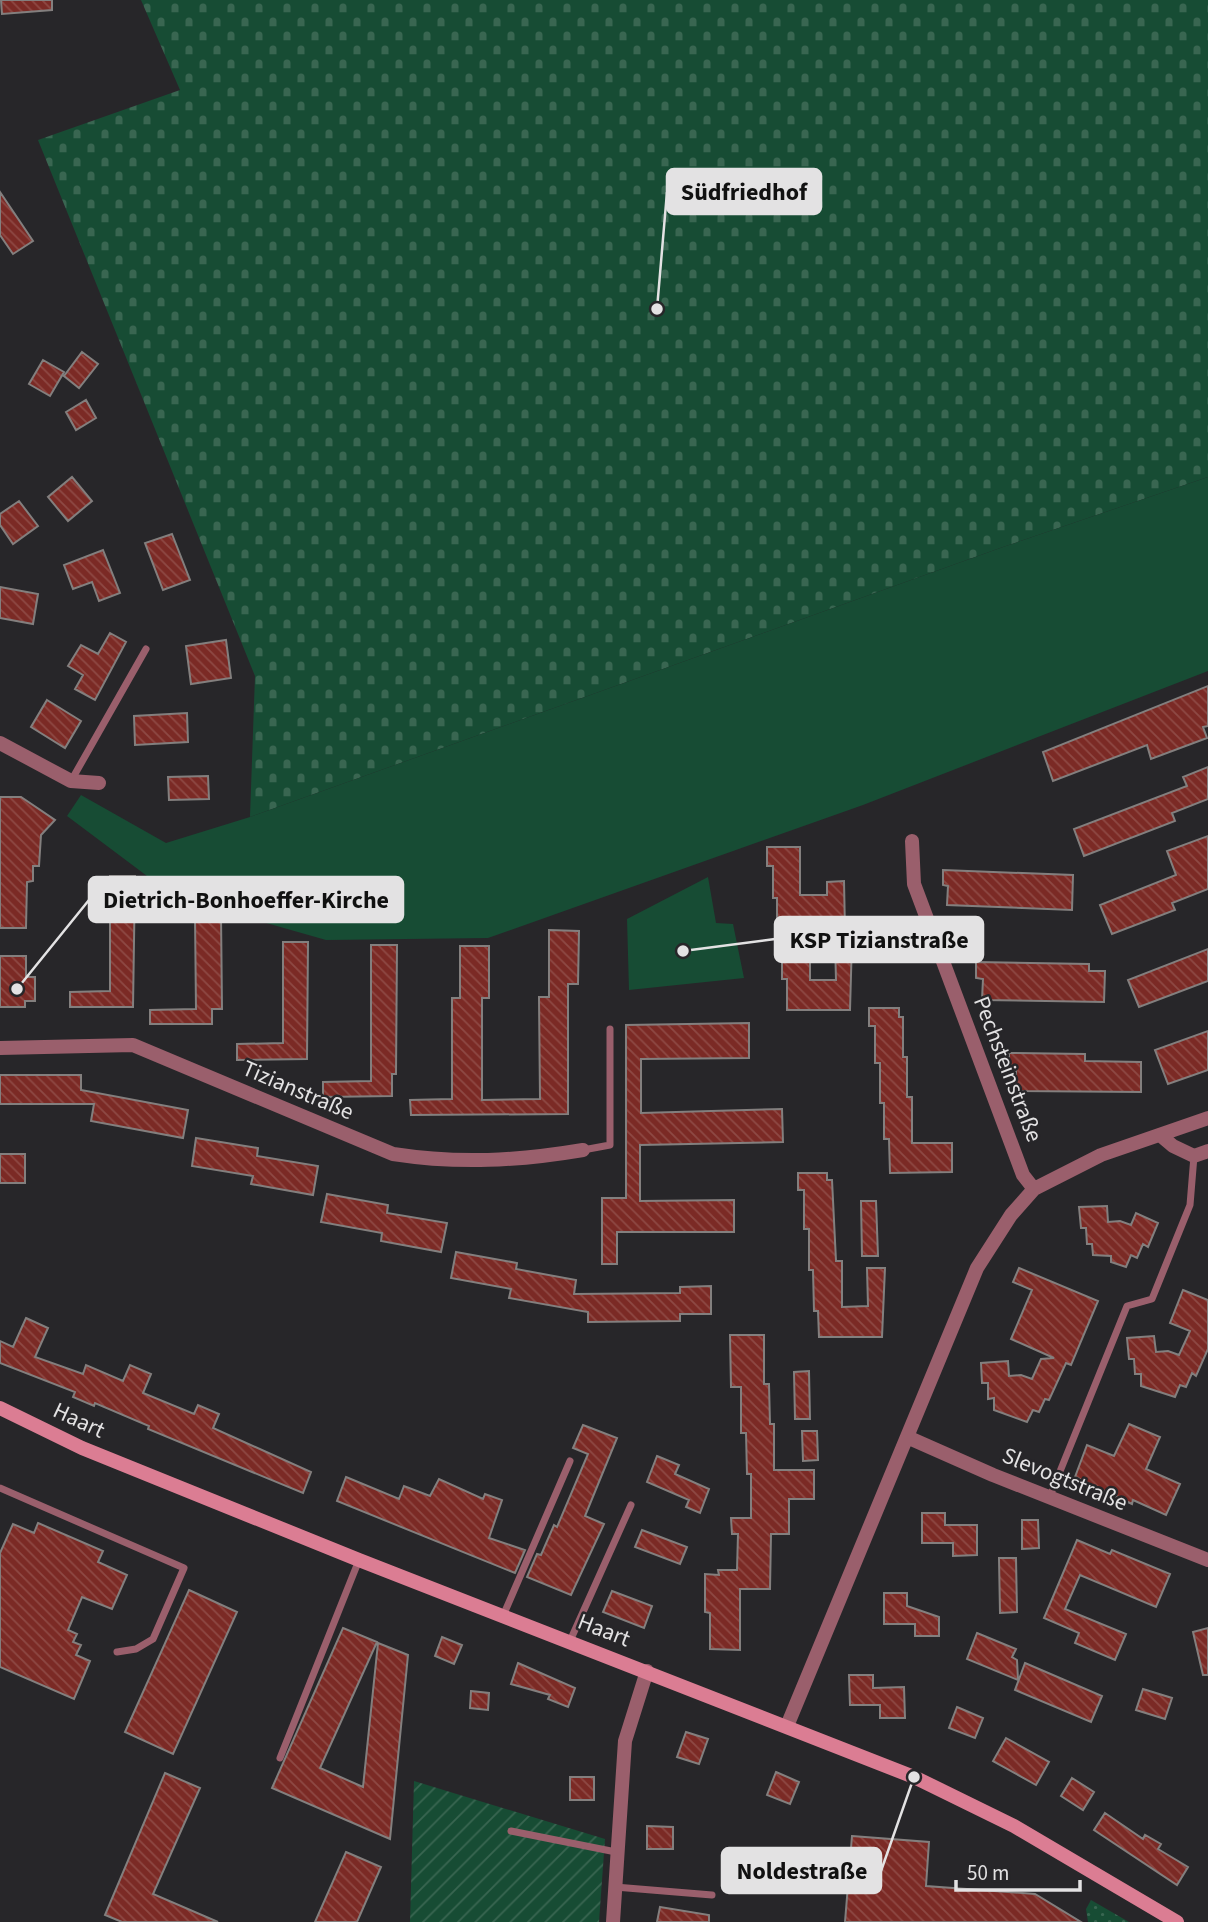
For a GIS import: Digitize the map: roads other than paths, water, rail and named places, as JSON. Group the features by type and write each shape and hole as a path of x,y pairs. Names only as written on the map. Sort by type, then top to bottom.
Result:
{"main road":[{"name":"Haart","path":"0,1408 82,1448 359,1560 914,1777 1003,1821 1172,1921"}],"street":[{"path":"0,743 71,782 99,783"},
{"name":"Pechsteinstraße","path":"912,841 914,884 1023,1175 1034,1189"},
{"name":"Tizianstraße","path":"0,1048 133,1045 393,1154 438,1161 504,1161 583,1150"},
{"path":"787,1726 976,1268 1012,1215 1034,1189 1101,1156 1208,1118"},
{"path":"1160,1135 1172,1146 1201,1154"},
{"name":"Slevogtstraße","path":"907,1437 993,1475 1208,1560"},
{"path":"613,1922 625,1741 647,1671"}],"lane":[{"path":"71,782 146,649"},
{"path":"583,1150 610,1145 610,1029"},
{"path":"1050,1496 1127,1306 1152,1299 1190,1205 1201,1154"},
{"path":"503,1616 570,1461"},
{"path":"0,1488 184,1567 153,1639 136,1650 117,1652"},
{"path":"569,1641 631,1505"},
{"path":"280,1758 359,1560"},
{"path":"511,1832 616,1852"},
{"path":"615,1887 712,1895"}],"place":[{"name":"Südfriedhof","path":"657,309"},
{"name":"KSP Tizianstraße","path":"683,951"},
{"name":"Dietrich-Bonhoeffer-Kirche","path":"17,989"},
{"name":"Noldestraße","path":"914,1777"}]}
